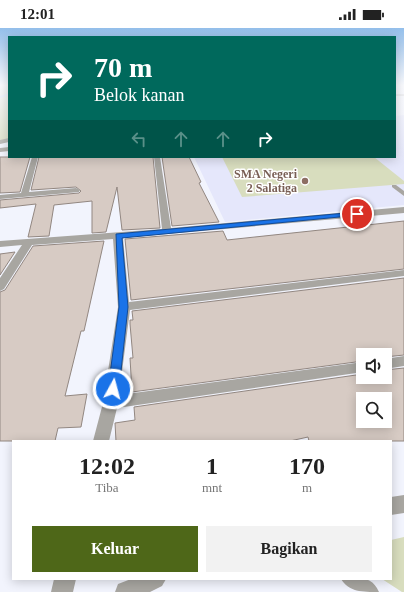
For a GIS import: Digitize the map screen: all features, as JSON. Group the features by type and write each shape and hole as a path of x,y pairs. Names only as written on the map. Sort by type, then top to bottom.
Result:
{"street":[{"path":"24,195 35,158"},
{"path":"157,158 168,231"},
{"path":"0,198 76,190"},
{"path":"0,244 118,236 404,210"},
{"path":"101,440 111,403 124,307 118,236"},
{"path":"0,286 28,243"},
{"path":"124,307 404,273"},
{"path":"392,363 404,360"},
{"path":"111,403 356,368"},
{"path":"392,506 404,504"},
{"path":"62,592 65,580"},
{"path":"126,592 153,580"}],"lane":[{"path":"394,186 404,194"}],"shaded area":[{"name":"SMA Negeri 2 Salatiga","path":"404,115 404,205 225,222 194,158 396,158 396,116"}],"green space":[{"path":"0,111 8,111 8,139 0,141"},
{"path":"222,158 375,158 404,181 404,184 242,197"},
{"path":"404,537 404,592 384,580 392,580 392,540"}],"building":[{"path":"0,157 30,158 20,192 0,193"},
{"path":"39,158 153,158 160,228 122,230 117,187 106,232 92,233 92,201 54,205 49,236 28,237 36,204 0,208 0,200 79,193 81,191 76,187 31,190"},
{"path":"162,158 189,158 201,182 199,183 219,222 172,226"},
{"path":"404,221 404,269 131,300 125,239 223,231 227,240"},
{"path":"104,241 84,331 81,331 65,396 87,394 81,427 58,428 55,440 0,441 0,292 5,290 33,246"},
{"path":"15,252 0,275 0,254"},
{"path":"404,278 404,355 392,356 392,348 356,348 356,362 132,392 130,358 133,358 130,320 133,320 132,311"},
{"path":"404,368 404,441 309,440 308,437 294,440 116,440 115,423 135,420 134,407 356,375 356,384 392,384 392,369"}],"place":[{"name":"SMA Negeri 2 Salatiga","path":"305,181"}],"route":[{"path":"113,389 124,307 118,236 233,224 357,214"}]}
